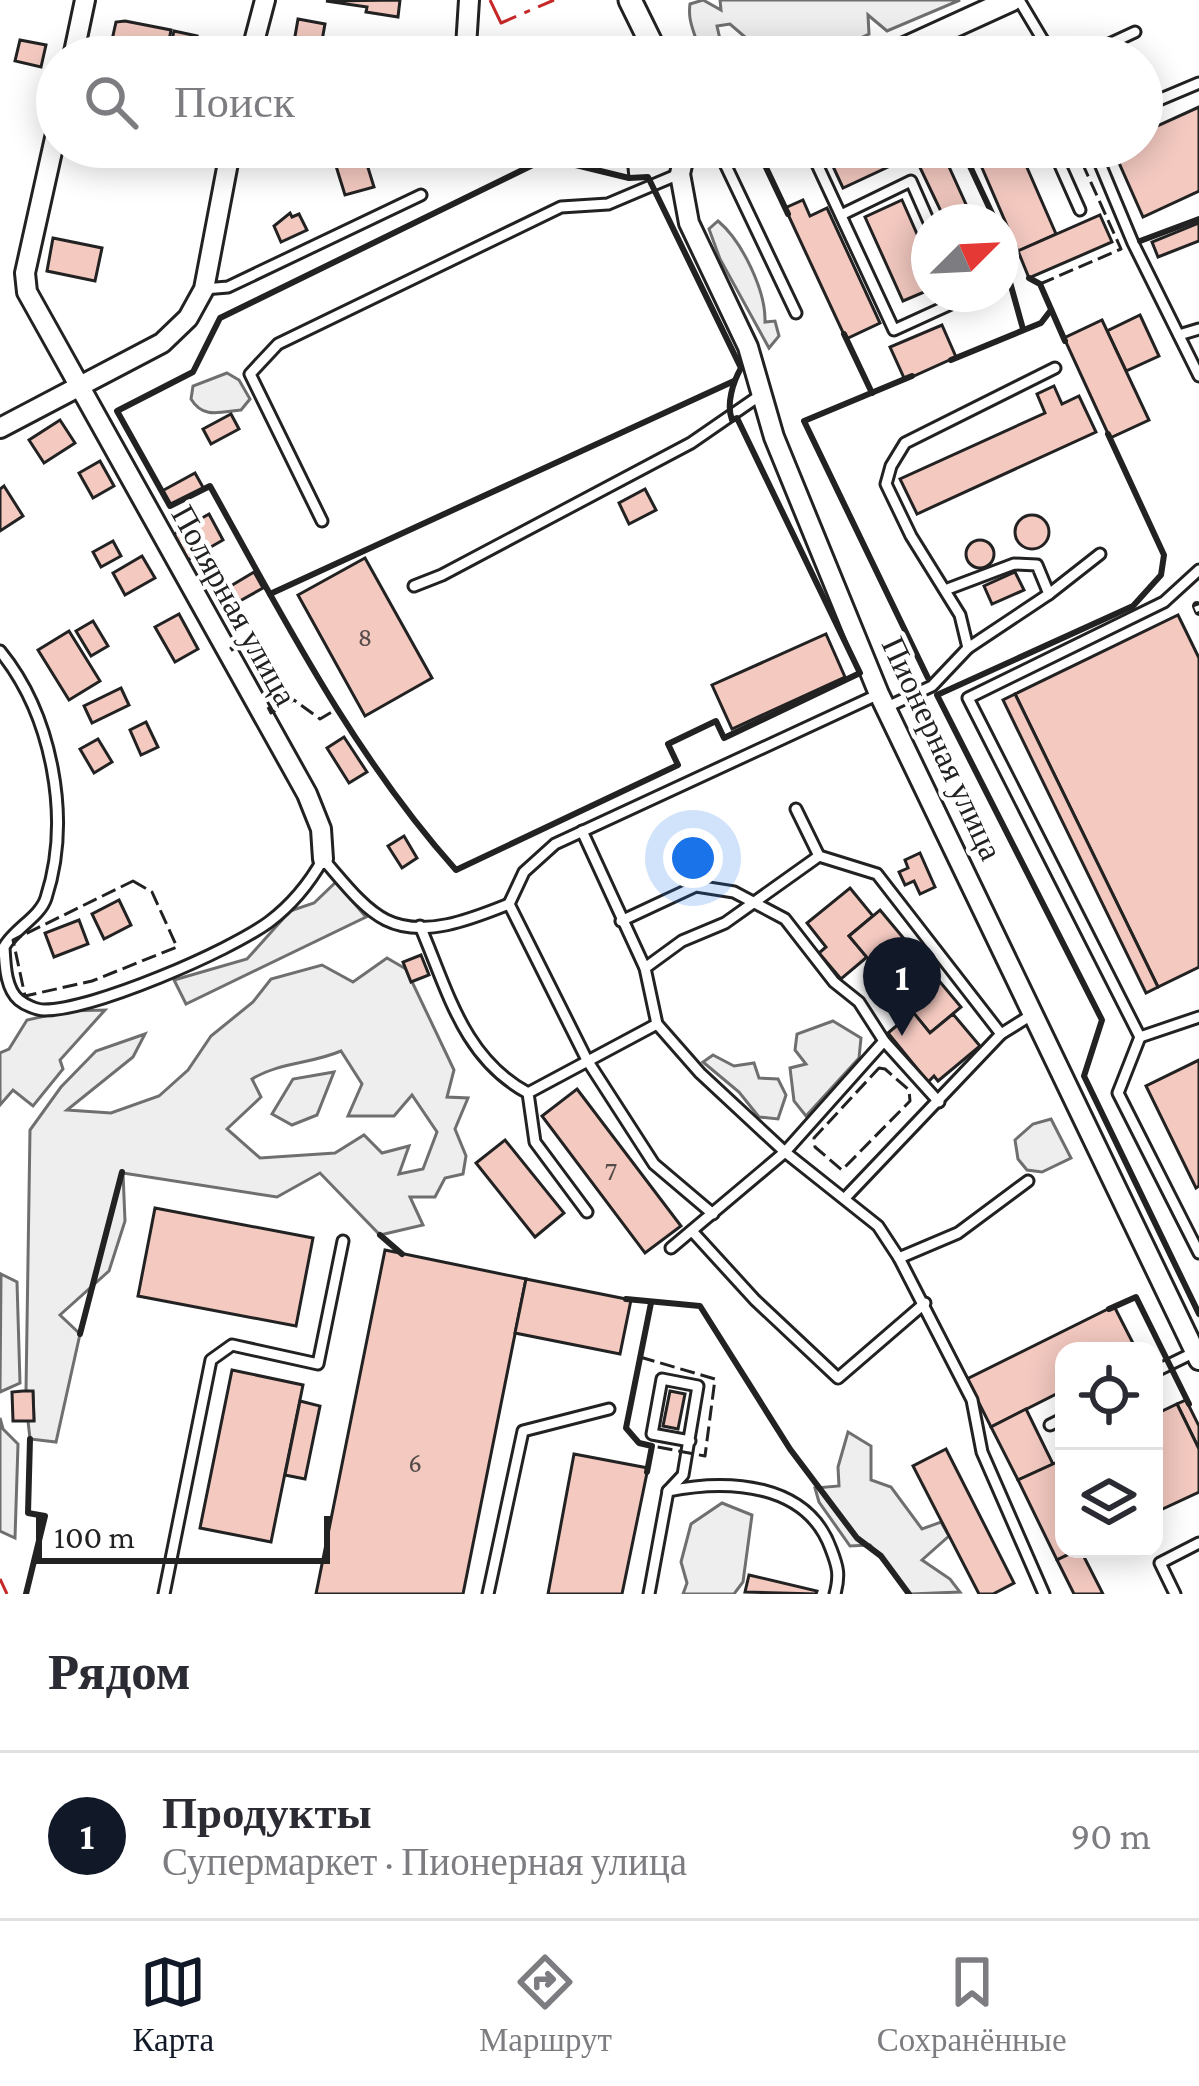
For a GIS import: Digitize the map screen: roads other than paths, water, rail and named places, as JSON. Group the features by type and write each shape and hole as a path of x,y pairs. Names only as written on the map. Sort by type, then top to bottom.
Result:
{"street":[{"path":"77,36 85,0"},
{"path":"256,36 265,0"},
{"path":"467,36 469,0"},
{"path":"630,0 648,36"},
{"path":"934,36 1015,0"},
{"name":"Полярная улица","path":"49,168 26,273 27,292 307,794 321,829 323,859"},
{"path":"0,428 163,343 188,318 204,289 227,168"},
{"name":"Пионерная улица","path":"681,168 689,223 748,347 774,437 882,701 1197,1356"}],"lane":[{"path":"1015,0 1039,36"},
{"path":"1126,36 1135,32"},
{"path":"1163,98 1199,83"},
{"path":"727,168 796,313"},
{"path":"819,168 894,330 933,312"},
{"path":"1061,168 1080,211"},
{"path":"1103,168 1133,243 1199,376"},
{"path":"322,521 250,374 278,344 561,207 608,204 680,174"},
{"path":"841,215 910,182 920,204"},
{"path":"204,289 228,287 421,195"},
{"path":"1179,335 1199,329"},
{"path":"968,648 961,615 911,536 886,484 891,466 905,443 1055,368"},
{"path":"414,586 691,443 762,394"},
{"path":"0,651 20,675 57,788 58,818 45,902 4,947 5,972 13,993 40,1011 89,1002 230,948 294,900 323,859 385,920 420,926 454,923 509,904 524,872 555,844 882,701 932,686 968,648 1100,554"},
{"path":"945,590 1014,564 1036,565 1049,594"},
{"path":"1199,570 1165,602 968,698 1140,1037 1118,1093 1199,1252"},
{"path":"796,808 819,856 877,874 1001,1034"},
{"path":"582,831 645,968 657,1024 700,1073 785,1152 878,1226 898,1258 972,1400 982,1452 1044,1594"},
{"path":"645,968 682,940 724,923 819,856"},
{"path":"621,921 696,886 734,892 784,919 834,982 860,1002 884,1041 939,1102"},
{"path":"509,904 586,1060 654,1164 713,1214"},
{"path":"420,926 467,1037 484,1062 528,1094"},
{"path":"0,1003 13,993"},
{"path":"845,1198 1001,1034 1033,1014"},
{"path":"1140,1037 1199,1017"},
{"path":"528,1094 657,1024"},
{"path":"671,1248 785,1152 884,1041"},
{"path":"528,1094 535,1142 587,1212"},
{"path":"898,1258 958,1233 1028,1181"},
{"path":"692,1231 755,1300 838,1378 925,1303"},
{"path":"164,1594 211,1360 232,1345 318,1364 343,1241"},
{"path":"1163,1369 1197,1356"},
{"path":"649,1594 668,1491 682,1475 689,1441 698,1386 662,1379 652,1434 689,1441"},
{"path":"488,1594 523,1431 610,1409"},
{"path":"1050,1425 1055,1422"},
{"path":"668,1491 707,1483 766,1490 797,1504 825,1534 840,1574 835,1594"},
{"path":"1175,1594 1160,1563 1199,1544"}],"railway":[{"path":"1197,606 1199,611"}],"place":[{"name":"Продукты","path":"902,1036"}]}
